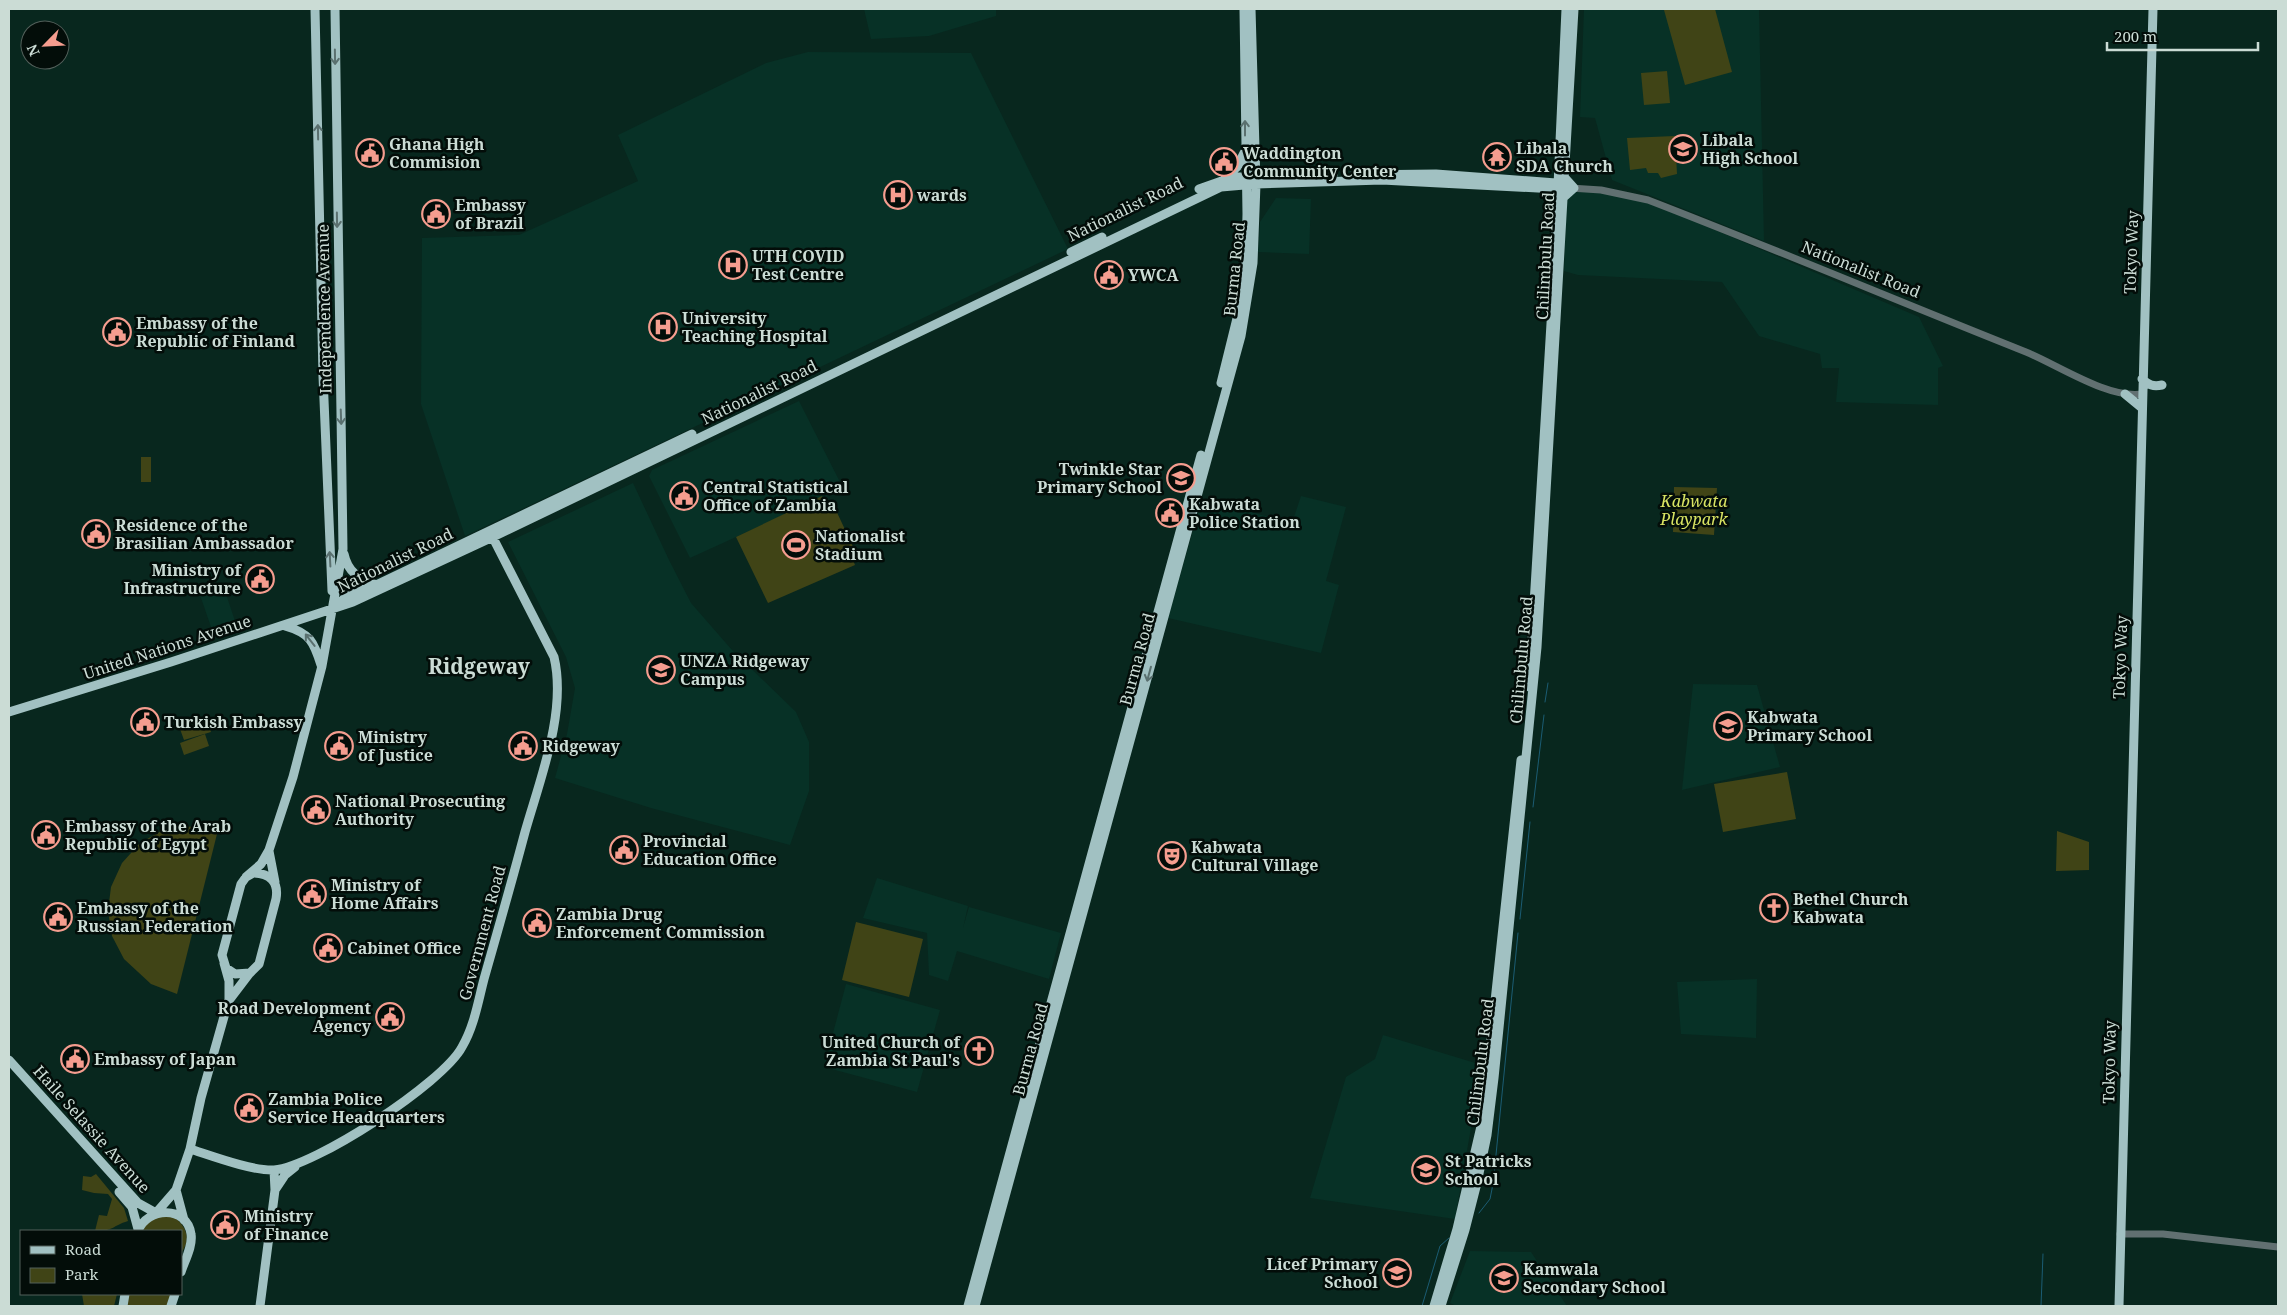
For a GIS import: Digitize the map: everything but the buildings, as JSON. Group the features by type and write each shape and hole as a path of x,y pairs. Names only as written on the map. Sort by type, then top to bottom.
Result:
{"main road":[{"name":"Independence Avenue","path":"315,9 323,376 333,608"},
{"name":"Independence Avenue","path":"138,1230 146,1219 156,1213 176,1190 190,1149 201,1098 229,1000 229,981 222,955 241,884 260,864 269,850 292,777 322,666 343,549 335,9"},
{"name":"Burma Road","path":"968,1306 1232,343 1243,294 1247,204 1244,9"},
{"name":"Burma Road","path":"975,1306 1241,336 1252,272 1256,198 1251,9"},
{"name":"Chilimbulu Road","path":"1441,1306 1465,1230 1477,1183 1486,1135 1494,1078 1534,695 1560,187 1566,9"},
{"name":"Chilimbulu Road","path":"1434,1306 1457,1229 1479,1140 1528,704 1554,274 1574,9"},
{"name":"Tokyo Way","path":"2118,1306 2153,9"},
{"path":"1245,147 1237,167 1221,183 1238,191 1247,204"},
{"path":"1256,157 1260,167 1272,180 1261,188 1256,198"},
{"name":"Nationalist Road","path":"333,608 353,602 491,534 1181,204 1221,183 1246,180 1391,180 1560,187"},
{"path":"1541,185 1574,188"},
{"path":"1560,187 1574,188"},
{"path":"323,376 340,374"},
{"path":"2142,408 2125,394 2148,384 2154,386 2162,385"},
{"name":"Nationalist Road","path":"333,608 348,595 376,585 491,534"},
{"name":"Government Road","path":"190,1149 236,1163 274,1170 299,1163 394,1110 446,1066 462,1048 477,1010 541,777 558,694 558,674 554,657 491,534"},
{"path":"343,549 346,564 350,570 358,577 376,585"},
{"name":"United Nations Avenue","path":"9,712 285,626 333,608"},
{"path":"285,626 302,631 308,636 322,666"},
{"name":"Independence Avenue","path":"229,1000 259,964 277,891 269,850"},
{"path":"246,878 253,873 263,873 270,876 275,883"},
{"path":"224,963 235,974 250,973"},
{"name":"Haile Selassie Avenue","path":"9,1060 138,1203 156,1213"},
{"name":"Haile Selassie Avenue","path":"9,1069 126,1200 132,1208 138,1230"},
{"path":"275,1190 284,1175 299,1163"},
{"path":"260,1306 275,1190 274,1170"},
{"path":"176,1190 184,1220 191,1233 190,1248 184,1258"},
{"path":"156,1213 171,1212 184,1220"}],"street":[{"name":"Nationalist Road","path":"1574,188 1601,190 1648,200 2032,355 2114,392 2125,394"},
{"path":"2120,1234 2163,1234 2278,1247"}],"shaded area":[{"path":"864,9 996,9 996,16 929,36 871,39"},
{"name":"Libala High School","path":"1584,9 1759,9 1764,241 1612,180 1595,118 1580,117"},
{"name":"University Teaching Hospital","path":"808,52 971,53 1068,249 465,536 421,404 422,238 519,235 638,181 618,135 766,63"},
{"path":"1567,192 1604,192 1645,200 1919,317 1943,366 1938,368 1938,405 1836,402 1839,368 1822,368 1820,354 1759,336 1722,282 1578,275 1564,271"},
{"path":"1276,198 1311,199 1309,254 1258,252 1260,222"},
{"path":"799,401 843,488 690,558 649,476 652,470"},
{"name":"UNZA Ridgeway Campus","path":"633,483 691,603 732,650 796,712 809,742 809,791 790,845 651,808 555,778 567,734 575,688 566,657 508,542"},
{"path":"1301,496 1346,507 1326,581 1339,585 1321,653 1168,618 1202,499 1292,523"},
{"path":"223,585 238,630 224,634 211,627 200,595 202,592"},
{"name":"Kabwata Primary School","path":"1693,684 1757,685 1780,767 1682,790"},
{"path":"877,878 968,906 963,928 969,907 1061,933 1049,979 957,951 948,981 929,975 927,933 863,918"},
{"path":"1757,979 1756,1038 1681,1034 1677,982"},
{"path":"846,984 940,1010 917,1092 824,1067"},
{"path":"1383,1035 1482,1065 1455,1219 1310,1198 1346,1077 1375,1059"},
{"name":"Kamwala Secondary School","path":"1470,1251 1531,1252 1567,1306 1456,1306 1450,1303"}],"green space":[{"path":"1715,9 1732,72 1685,85 1664,10"},
{"path":"1667,71 1670,103 1644,105 1641,73"},
{"path":"1675,136 1677,174 1661,178 1658,173 1648,173 1646,168 1630,170 1627,138"},
{"path":"141,457 151,457 151,482 141,482"},
{"name":"Kabwata Playpark","path":"1674,487 1717,488 1714,535 1673,532"},
{"name":"Nationalist Stadium","path":"822,496 827,507 833,504 856,553 851,555 855,565 768,603 736,537"},
{"path":"207,720 211,732 184,740 180,729"},
{"path":"205,734 209,746 184,755 180,743"},
{"path":"1787,772 1796,819 1723,832 1714,784"},
{"path":"184,826 218,830 177,994 151,984 124,959 112,936 108,911 111,887 122,863 140,843 163,830"},
{"path":"2057,831 2089,842 2089,870 2056,871"},
{"path":"856,922 923,939 909,997 842,980"},
{"path":"96,1174 124,1208 128,1221 110,1229 95,1230 99,1215 107,1216 112,1199 108,1194 82,1190 83,1176 91,1177"},
{"path":"154,1217 174,1217 182,1224 186,1233 186,1243 182,1251 182,1230 143,1230"},
{"path":"82,1295 117,1295 114,1306 84,1306"},
{"path":"127,1295 172,1295 168,1306 124,1306"}],"waterway":[{"path":"1545,702 1548,683"},
{"path":"1533,807 1544,715"},
{"path":"1520,919 1530,822"},
{"path":"1494,1175 1518,933"},
{"path":"1479,1213 1490,1199 1494,1179"},
{"path":"1422,1306 1440,1246 1449,1238"},
{"path":"2041,1306 2043,1254"}],"place":[{"name":"Libala High School","path":"1683,149"},
{"name":"Ghana High Commision","path":"370,153"},
{"name":"Libala SDA Church","path":"1497,157"},
{"name":"Waddington Community Center","path":"1224,162"},
{"name":"wards","path":"898,195"},
{"name":"Embassy of Brazil","path":"436,214"},
{"name":"UTH COVID Test Centre","path":"733,265"},
{"name":"YWCA","path":"1109,275"},
{"name":"University Teaching Hospital","path":"663,327"},
{"name":"Embassy of the Republic of Finland","path":"117,332"},
{"name":"Twinkle Star Primary School","path":"1181,478"},
{"name":"Central Statistical Office of Zambia","path":"684,496"},
{"name":"Kabwata Police Station","path":"1170,513"},
{"name":"Residence of the Brasilian Ambassador","path":"96,534"},
{"name":"Nationalist Stadium","path":"796,545"},
{"name":"Ministry of Infrastructure","path":"260,579"},
{"name":"UNZA Ridgeway Campus","path":"661,670"},
{"name":"Turkish Embassy","path":"145,722"},
{"name":"Kabwata Primary School","path":"1728,726"},
{"name":"Ministry of Justice","path":"339,746"},
{"name":"Ridgeway","path":"523,746"},
{"name":"National Prosecuting Authority","path":"316,810"},
{"name":"Embassy of the Arab Republic of Egypt","path":"46,835"},
{"name":"Provincial Education Office","path":"624,850"},
{"name":"Kabwata Cultural Village","path":"1172,856"},
{"name":"Ministry of Home Affairs","path":"312,894"},
{"name":"Bethel Church Kabwata","path":"1774,908"},
{"name":"Embassy of the Russian Federation","path":"58,917"},
{"name":"Zambia Drug Enforcement Commission","path":"537,923"},
{"name":"Cabinet Office","path":"328,948"},
{"name":"Road Development Agency","path":"390,1017"},
{"name":"United Church of Zambia St Paul's","path":"979,1051"},
{"name":"Embassy of Japan","path":"75,1059"},
{"name":"Zambia Police Service Headquarters","path":"249,1108"},
{"name":"St Patricks School","path":"1426,1170"},
{"name":"Ministry of Finance","path":"225,1225"},
{"name":"Licef Primary School","path":"1397,1273"},
{"name":"Kamwala Secondary School","path":"1504,1278"}],"district":[{"name":"Ridgeway","path":"479,667"}]}
